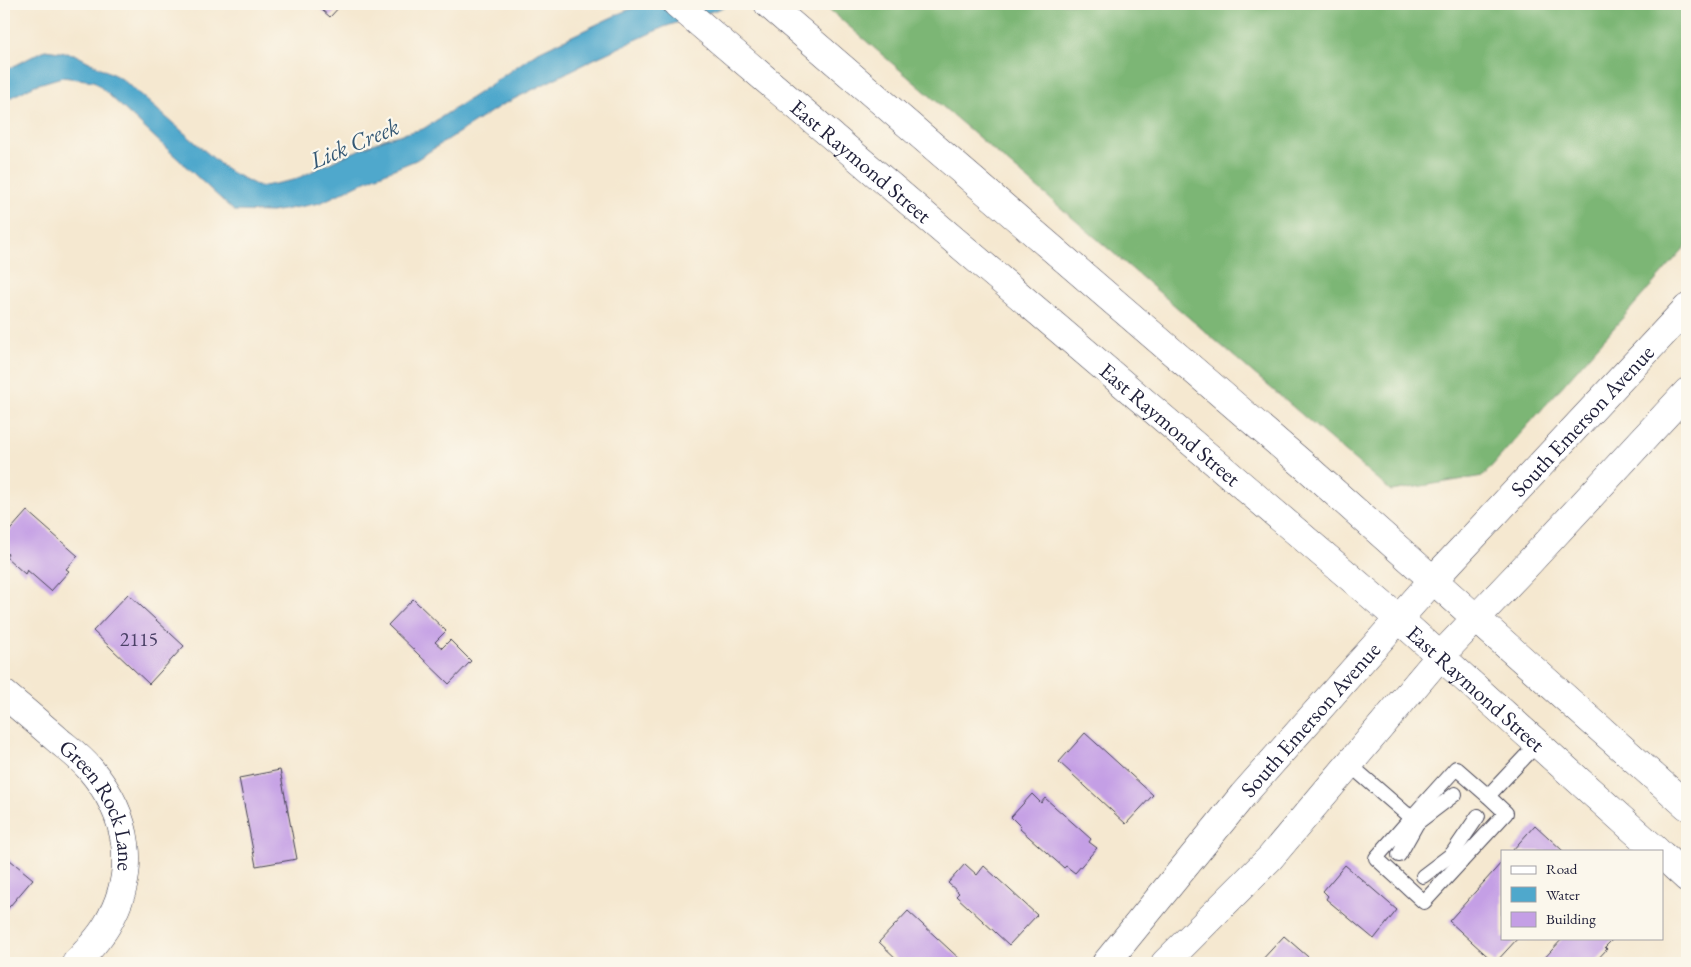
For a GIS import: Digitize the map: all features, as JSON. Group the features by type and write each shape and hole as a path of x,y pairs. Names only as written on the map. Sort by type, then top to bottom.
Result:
{"main road":[{"name":"East Raymond Street","path":"677,4 1441,655 1656,850"},
{"path":"768,4 1298,460 1687,806"},
{"name":"South Emerson Avenue","path":"1106,963 1242,795 1434,579 1687,308"},
{"path":"1165,963 1270,858 1441,655 1687,392"},
{"name":"Green Rock Lane","path":"4,694 90,768 107,790 119,815 127,856 124,884 120,898 108,924 76,963"},
{"path":"1664,857 1687,878"}],"lane":[{"path":"1488,796 1538,743"},
{"path":"1349,764 1414,820 1415,838"},
{"path":"1423,876 1456,858 1506,813 1456,768 1414,820 1376,858 1424,902 1456,858 1478,816"},
{"path":"1400,855 1414,820 1454,794"},
{"path":"1414,820 1435,815"},
{"path":"1456,858 1458,836"},
{"path":"1438,859 1456,858"}],"green space":[{"path":"823,4 1687,4 1687,245 1483,476 1391,491"}],"water":[{"name":"Lick Creek","path":"647,4 734,4 664,27 594,59 500,106 416,160 372,178 320,203 272,212 234,211 94,81 62,77 35,85 4,101 4,71 45,50 74,54 122,79 227,170 260,187 294,180 387,138 423,129 536,53 625,11"}],"building":[{"path":"315,4 342,4 330,17"},
{"path":"27,511 78,556 66,569 69,571 51,591 27,570 25,574 6,557 8,554 4,551 4,537"},
{"path":"128,594 184,646 149,684 93,631"},
{"path":"413,599 446,631 435,642 442,648 450,640 471,661 449,684 388,625"},
{"path":"1085,733 1153,795 1126,824 1059,762"},
{"path":"280,770 297,859 256,866 239,778"},
{"path":"1032,794 1041,803 1045,798 1091,839 1089,842 1097,848 1075,873 1066,866 1064,868 1020,829 1021,827 1011,817"},
{"path":"1535,825 1562,850 1513,850"},
{"path":"4,855 33,879 4,913"},
{"path":"1501,863 1501,940 1516,940 1495,963 1449,921"},
{"path":"965,864 977,875 984,866 1037,915 1009,945 956,896 959,893 948,883"},
{"path":"1345,865 1397,910 1374,939 1326,899 1328,896 1323,891"},
{"path":"908,911 964,963 901,963 879,942"},
{"path":"1284,936 1315,963 1259,963"},
{"path":"1561,940 1612,940 1605,947 1607,949 1594,963 1540,963"}]}
